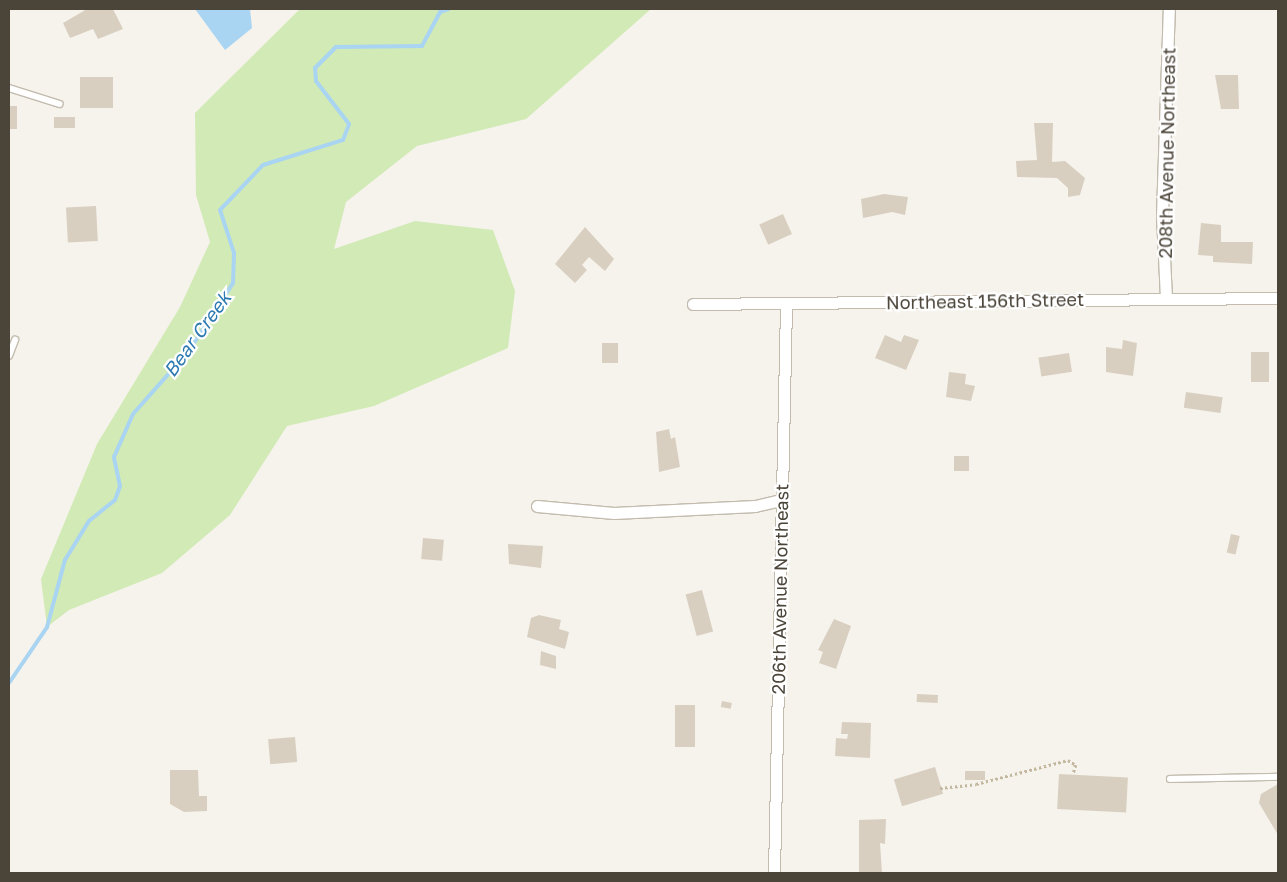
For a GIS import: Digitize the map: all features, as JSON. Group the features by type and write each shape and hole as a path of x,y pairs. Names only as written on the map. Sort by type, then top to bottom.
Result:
{"street":[{"name":"208th Avenue Northeast","path":"1166,298 1162,215 1169,9"},
{"name":"Northeast 156th Street","path":"693,304 786,305 1166,298 1278,298"},
{"name":"206th Avenue Northeast","path":"774,873 786,305"},
{"path":"537,506 614,513 755,506 782,500"}],"lane":[{"path":"9,88 60,104"},
{"path":"9,356 15,340"},
{"path":"1170,779 1278,777"}],"path":[{"path":"940,788 1068,760 1076,765 1073,776"}],"green space":[{"path":"300,9 651,9 526,119 417,146 346,202 334,249 415,221 493,230 515,291 508,348 374,406 287,426 230,515 162,573 69,610 47,627 41,579 97,444 180,307 210,242 196,195 195,113"}],"water":[{"path":"195,9 250,9 252,28 225,50"}],"building":[{"path":"87,9 113,9 123,29 98,39 93,29 70,38 63,23"},
{"path":"1215,75 1238,75 1239,109 1221,109"},
{"path":"80,77 113,77 113,108 80,108"},
{"path":"9,106 17,106 17,129 9,129"},
{"path":"54,117 75,117 75,128 54,128"},
{"path":"1034,123 1053,123 1052,162 1065,161 1085,178 1080,195 1068,197 1068,188 1057,178 1017,177 1016,161 1037,160"},
{"path":"884,194 908,197 905,215 892,212 863,218 861,199"},
{"path":"96,206 98,241 68,243 66,208"},
{"path":"783,214 792,234 768,245 759,225"},
{"path":"1201,223 1221,225 1221,242 1253,242 1252,264 1213,262 1213,256 1198,255"},
{"path":"585,227 614,259 605,271 589,257 582,265 587,270 575,283 555,264"},
{"path":"885,335 901,342 904,335 919,340 906,370 875,358"},
{"path":"1123,340 1137,343 1133,376 1106,372 1106,347 1122,349"},
{"path":"602,343 618,343 618,363 602,363"},
{"path":"1251,352 1269,352 1269,382 1251,382"},
{"path":"1069,353 1072,372 1041,377 1038,358"},
{"path":"949,372 966,374 965,384 975,386 971,401 946,397"},
{"path":"1186,392 1223,397 1220,413 1184,408"},
{"path":"669,429 671,439 675,437 680,467 659,472 656,432"},
{"path":"954,456 969,456 969,471 954,471"},
{"path":"1231,534 1240,536 1235,555 1227,553"},
{"path":"423,538 444,540 442,561 421,559"},
{"path":"508,544 543,546 541,568 509,564"},
{"path":"702,590 713,632 697,636 686,594"},
{"path":"539,615 561,620 559,629 569,632 565,649 527,637 531,618"},
{"path":"834,619 851,626 836,669 819,663 823,652 818,650"},
{"path":"541,651 556,656 556,669 540,665"},
{"path":"917,694 938,695 938,703 917,702"},
{"path":"722,701 732,703 731,709 721,707"},
{"path":"675,705 695,705 695,747 675,747"},
{"path":"842,722 871,723 870,758 835,756 836,738 847,739 848,734 841,734"},
{"path":"295,737 297,762 270,764 268,739"},
{"path":"935,767 943,794 902,806 894,780"},
{"path":"170,770 198,770 199,796 207,796 207,811 184,812 170,804"},
{"path":"965,771 985,771 985,780 965,780"},
{"path":"1059,774 1128,778 1126,813 1057,809"},
{"path":"1278,784 1278,835 1259,803 1261,794"},
{"path":"886,819 885,844 880,843 882,873 859,873 859,820"}],"waterway":[{"name":"Bear Creek","path":"9,683 47,627 65,560 89,521 115,500 120,486 114,457 133,414 188,352 233,283 234,253 220,210 263,165 343,140 349,124 316,81 315,68 336,47 422,46 440,12 449,9"}]}
